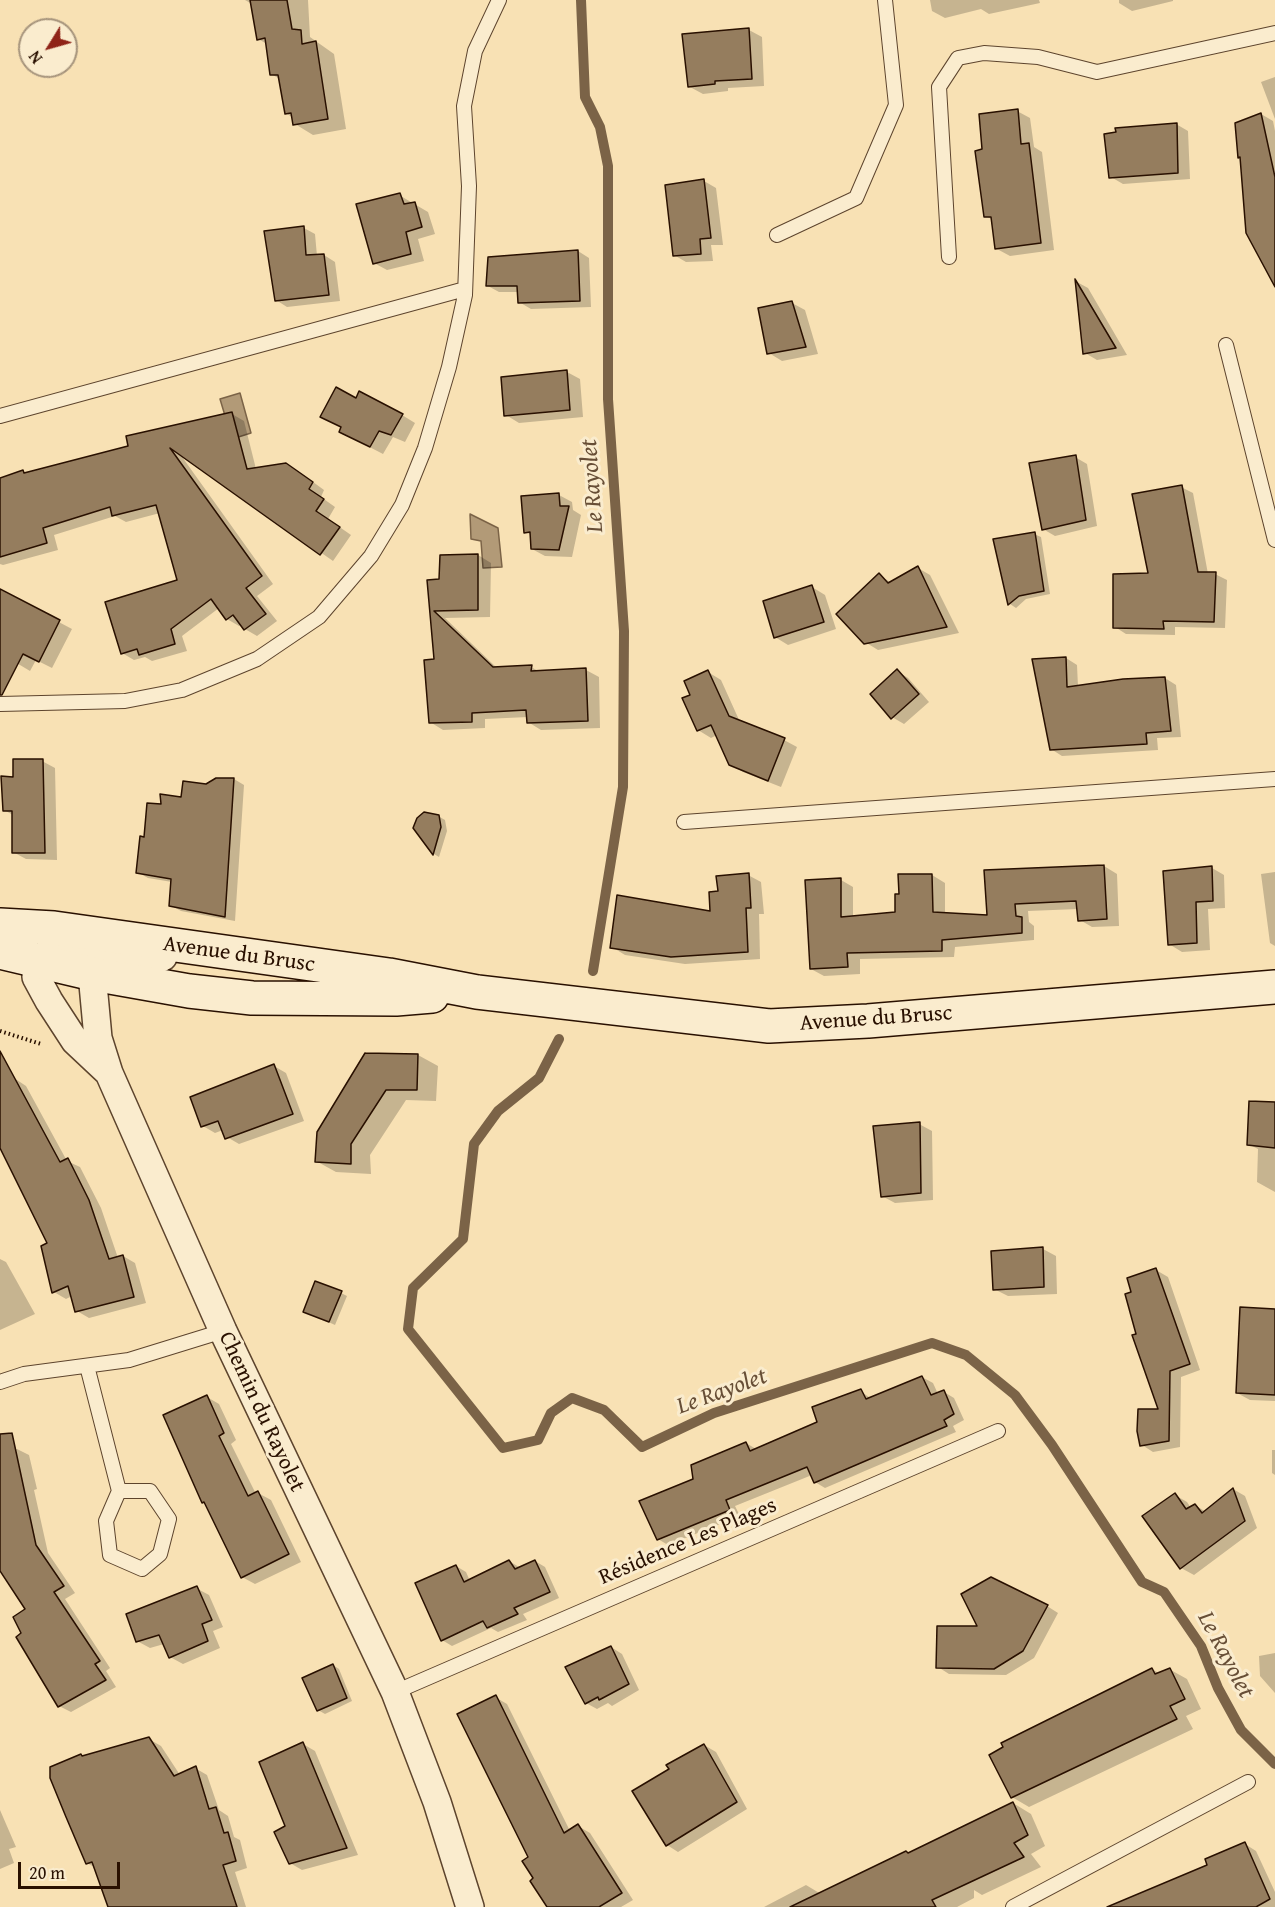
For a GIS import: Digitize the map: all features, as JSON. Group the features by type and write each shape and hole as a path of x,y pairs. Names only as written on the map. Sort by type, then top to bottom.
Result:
{"street":[{"name":"Avenue du Brusc","path":"0,925 54,928 389,975 477,992 769,1026 868,1021 1275,987"},
{"path":"54,928 77,941 91,963 180,958 272,960"},
{"name":"Avenue du Brusc","path":"0,952 37,962 91,963 189,991 252,998 396,999 477,992"},
{"path":"37,962 36,977 75,1041 109,1072"},
{"name":"Chemin du Rayolet","path":"91,963 98,1038 109,1072 223,1331 395,1692 437,1802 470,1907"}],"lane":[{"path":"0,704 125,701 182,690 257,659 319,617 371,556 402,505 425,448 449,367 465,289 469,186 465,106 475,51 499,0"},
{"path":"777,235 856,198 896,105 885,0"},
{"path":"950,257 939,87 958,58 984,53 1038,57 1097,72 1275,33"},
{"path":"0,416 465,289"},
{"path":"1226,345 1275,540"},
{"path":"684,822 1275,779"},
{"path":"0,1382 24,1374 129,1360 223,1331"},
{"path":"87,1366 119,1491 106,1521 110,1555 142,1569 160,1554 170,1519 150,1491 119,1491"},
{"name":"Résidence Les Plages","path":"395,1692 998,1431"},
{"path":"1013,1907 1248,1782"}],"shaded area":[{"path":"240,393 251,433 232,439 220,399"},
{"path":"470,514 498,528 502,567 483,568 481,541 471,539"}],"building":[{"path":"250,0 287,0 292,29 301,30 302,44 316,41 328,119 293,125 291,113 285,114 278,75 270,75 265,38 257,40"},
{"path":"749,28 752,79 715,81 715,84 688,87 682,34"},
{"path":"1018,109 1021,144 1029,143 1041,243 995,249 991,217 984,217 975,151 982,149 979,114"},
{"path":"1261,113 1275,177 1275,287 1246,233 1235,123"},
{"path":"1177,123 1178,173 1109,178 1104,134 1116,132 1115,128"},
{"path":"704,179 711,238 700,239 701,254 673,256 665,185"},
{"path":"400,193 404,204 415,202 422,227 406,232 411,254 373,264 356,204"},
{"path":"304,226 306,255 324,254 329,295 275,301 264,231"},
{"path":"578,250 580,301 518,303 517,286 486,286 488,257"},
{"path":"1075,279 1116,348 1083,354"},
{"path":"792,301 806,347 767,354 758,308"},
{"path":"567,370 570,410 504,416 501,377"},
{"path":"336,387 356,398 359,391 403,414 391,435 379,431 370,447 339,432 341,427 320,417"},
{"path":"232,412 247,469 286,463 313,482 309,489 324,499 316,511 340,527 320,555 170,448 262,576 246,588 266,614 244,630 233,615 226,620 211,599 171,629 175,644 139,655 137,649 121,654 105,602 177,580 156,505 112,516 110,507 43,528 47,543 0,557 0,478 23,470 24,473 128,446 126,436"},
{"path":"1076,455 1086,520 1042,530 1029,463"},
{"path":"1182,485 1198,572 1216,572 1214,622 1163,621 1164,629 1113,628 1113,574 1148,573 1132,494"},
{"path":"559,493 560,506 569,506 559,550 531,549 530,532 524,533 521,496"},
{"path":"1035,532 1044,591 1019,596 1008,605 993,539"},
{"path":"478,554 478,610 434,611 493,667 532,665 531,671 586,668 588,721 527,723 526,710 472,713 472,722 429,723 424,660 434,659 427,580 439,579 440,555"},
{"path":"918,566 947,627 864,644 836,614 879,573 888,583"},
{"path":"812,585 824,622 774,638 763,601"},
{"path":"0,589 60,620 39,662 23,654 2,695 0,695"},
{"path":"1066,657 1067,687 1123,679 1165,677 1171,731 1146,733 1147,744 1050,750 1032,659"},
{"path":"897,669 919,694 891,719 870,694"},
{"path":"708,670 729,716 785,738 768,781 729,765 711,725 697,731 682,698 690,695 684,681"},
{"path":"13,759 43,759 45,853 12,853 12,811 3,811 1,776 13,777"},
{"path":"216,778 234,778 225,917 169,906 171,879 136,873 140,836 144,837 147,803 161,804 160,794 181,797 183,781 206,784"},
{"path":"424,812 439,815 441,827 433,855 413,828 417,818"},
{"path":"1104,865 1107,919 1078,921 1076,901 1015,904 1016,916 1022,917 1022,933 942,940 942,951 847,953 848,967 810,969 805,880 841,878 841,917 895,912 895,894 899,894 898,874 932,874 933,912 987,915 984,870"},
{"path":"1212,866 1213,901 1196,902 1197,943 1168,945 1163,871"},
{"path":"749,873 751,908 746,908 748,952 671,957 610,948 617,895 710,911 709,892 718,891 716,876"},
{"path":"0,1051 60,1162 68,1158 89,1200 109,1259 123,1255 134,1297 75,1312 68,1286 52,1293 41,1246 47,1243 0,1148"},
{"path":"365,1053 418,1054 417,1090 386,1090 351,1144 351,1164 315,1162 317,1132"},
{"path":"274,1064 293,1114 225,1139 218,1121 201,1127 190,1097"},
{"path":"1249,1101 1275,1102 1275,1148 1247,1145"},
{"path":"920,1122 921,1193 881,1197 873,1126"},
{"path":"1043,1247 1044,1287 993,1290 991,1251"},
{"path":"1156,1268 1190,1364 1170,1371 1169,1441 1140,1446 1137,1431 1138,1409 1158,1409 1132,1335 1136,1334 1125,1294 1131,1292 1127,1278"},
{"path":"315,1281 342,1291 329,1322 303,1312"},
{"path":"1240,1307 1275,1309 1275,1395 1236,1393"},
{"path":"922,1376 931,1395 944,1390 954,1414 944,1420 947,1426 814,1483 807,1467 726,1500 730,1510 657,1540 639,1501 693,1479 691,1465 746,1442 750,1451 817,1422 812,1407 861,1389 866,1399"},
{"path":"207,1395 224,1433 219,1436 248,1496 258,1491 289,1554 241,1578 204,1502 202,1503 163,1415"},
{"path":"12,1433 36,1545 64,1586 54,1592 100,1661 95,1664 106,1680 58,1707 16,1637 21,1633 13,1617 25,1609 0,1571 0,1434"},
{"path":"1233,1488 1245,1521 1180,1569 1142,1516 1175,1493 1186,1509 1195,1504 1202,1513"},
{"path":"509,1560 515,1569 535,1560 550,1592 514,1608 518,1614 487,1628 483,1621 441,1641 415,1583 456,1565 464,1582"},
{"path":"991,1577 1048,1605 1023,1651 994,1669 936,1668 937,1626 977,1626 961,1594"},
{"path":"197,1586 212,1620 202,1624 208,1641 169,1658 159,1635 136,1642 126,1614"},
{"path":"611,1646 629,1684 599,1700 598,1697 585,1704 565,1667"},
{"path":"333,1664 347,1698 317,1711 302,1678"},
{"path":"1152,1668 1155,1674 1170,1668 1185,1699 1170,1706 1177,1719 1011,1798 989,1755 1003,1747 1001,1743"},
{"path":"496,1695 564,1833 578,1824 622,1893 599,1907 547,1907 530,1881 533,1878 522,1861 528,1857 457,1714"},
{"path":"149,1737 174,1776 196,1766 209,1809 216,1807 224,1833 228,1832 236,1861 223,1865 237,1907 108,1907 92,1862 86,1864 66,1817 50,1778 50,1767 81,1754 82,1756"},
{"path":"303,1742 347,1848 289,1864 274,1832 285,1826 259,1762"},
{"path":"704,1744 737,1802 666,1846 632,1791 669,1769 666,1765"},
{"path":"1013,1802 1028,1835 1014,1843 1024,1857 932,1900 936,1907 790,1907 906,1851 908,1853"},
{"path":"1245,1842 1270,1899 1256,1907 1107,1907 1207,1865 1205,1859"}],"waterway":[{"name":"Le Rayolet","path":"581,0 585,97 600,127 608,166 608,399 624,631 623,787 593,971"},
{"name":"Le Rayolet","path":"559,1039 539,1078 498,1111 474,1144 463,1239 413,1288 408,1329 503,1448 538,1440 551,1413 572,1398 604,1410 642,1447 714,1413 932,1343 966,1355 1015,1395 1052,1445 1142,1582 1164,1592 1201,1646 1218,1688 1241,1730 1275,1764"}]}
